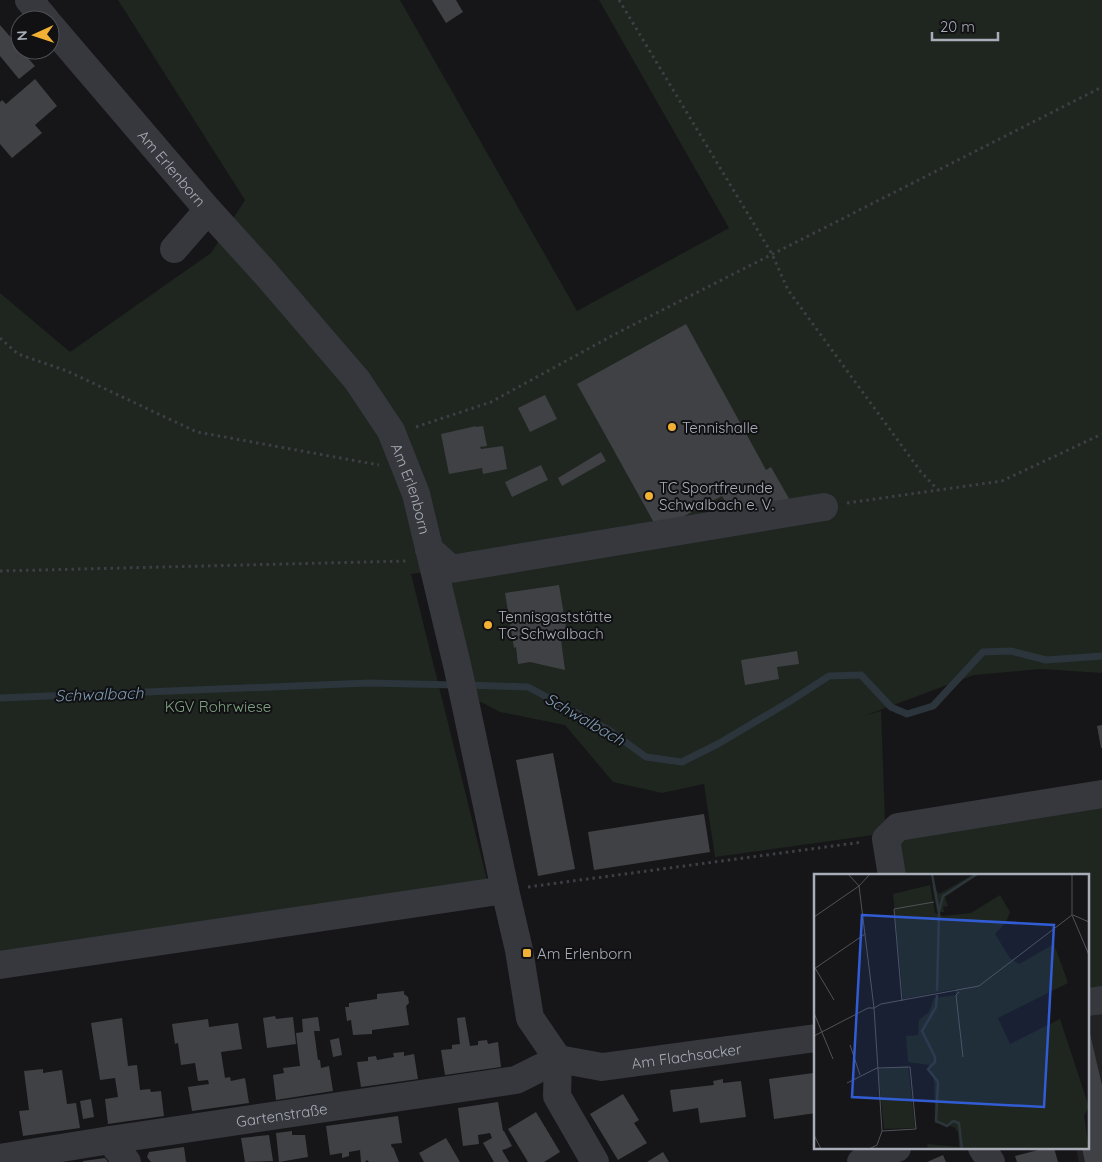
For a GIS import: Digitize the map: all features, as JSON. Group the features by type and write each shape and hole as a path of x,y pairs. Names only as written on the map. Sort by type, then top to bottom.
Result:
{"street":[{"path":"29,0 38,10"},
{"name":"Am Erlenborn","path":"60,37 356,380 391,432 416,494 420,555 458,670 519,950 531,972 530,1018 558,1059"},
{"path":"174,249 208,210"},
{"path":"420,555 451,569 824,507"},
{"path":"892,874 886,839 898,827 1102,794"},
{"path":"0,965 505,890"},
{"name":"Am Flachsacker","path":"558,1059 602,1067 814,1038"},
{"path":"558,1059 557,1096 595,1162"},
{"name":"Gartenstraße","path":"0,1158 516,1080 558,1059"},
{"path":"110,1140 127,1162"},
{"path":"861,1162 892,1150"},
{"path":"983,1150 991,1162"}],"path":[{"path":"619,0 772,254 788,290 921,472 938,490"},
{"path":"413,428 491,402 619,332 1102,87"},
{"path":"0,338 18,354 66,371 197,432 387,467"},
{"path":"824,507 1002,481 1102,434"},
{"path":"0,571 420,555"},
{"path":"505,890 886,839"}],"shaded area":[{"path":"1102,1011 1102,1162 1079,1162 1076,1150 1090,1150 1090,1013"}],"green space":[{"name":"KGV Rohrwiese","path":"118,0 400,0 577,311 729,228 599,0 1102,0 1102,673 1041,669 974,675 864,716 881,711 885,822 873,835 715,857 704,784 662,793 613,782 565,725 500,712 479,701 448,569 411,574 489,888 0,961 0,293 70,352 211,253 245,200"},
{"path":"1102,802 1102,989 1090,991 1090,874 901,874 895,838"}],"building":[{"path":"432,0 456,0 463,12 446,23"},
{"path":"0,25 10,36 10,60 30,60 35,66 19,79 0,56"},
{"path":"35,79 57,106 35,125 42,133 12,158 0,144 0,102 2,100 6,104"},
{"name":"Tennishalle","path":"686,324 766,470 771,467 791,502 731,511 722,496 658,530 577,384"},
{"path":"545,395 557,419 530,432 518,408"},
{"path":"483,426 487,446 480,447 481,449 503,446 507,469 483,474 482,468 449,474 441,434"},
{"path":"601,452 606,461 562,486 558,478"},
{"path":"541,465 548,480 512,497 505,482"},
{"path":"559,585 568,639 561,640 565,670 530,662 518,664 505,593"},
{"path":"797,651 799,664 777,667 779,679 745,685 741,660"},
{"path":"1102,725 1102,748 1101,748 1097,726"},
{"path":"553,753 575,869 538,876 516,760"},
{"path":"704,814 710,852 594,870 588,832"},
{"path":"404,991 409,1003 406,1006 409,1025 372,1030 372,1034 353,1035 351,1020 347,1021 345,1007 349,1007 349,1003 377,999 377,994"},
{"path":"275,1016 276,1019 293,1017 296,1044 267,1048 263,1018"},
{"path":"318,1017 320,1031 314,1031 318,1060 320,1060 321,1068 329,1066 333,1091 276,1100 273,1075 284,1073 283,1068 300,1066 296,1033 303,1032 302,1019"},
{"path":"465,1017 470,1046 478,1045 478,1041 487,1040 488,1044 498,1042 501,1067 445,1075 441,1050 452,1049 452,1045 460,1044 457,1018"},
{"path":"122,1018 128,1066 137,1065 140,1090 161,1091 164,1116 108,1124 105,1099 118,1097 115,1078 100,1080 91,1023"},
{"path":"208,1019 209,1027 238,1023 242,1049 221,1052 225,1078 230,1077 231,1081 245,1078 249,1103 192,1111 188,1087 209,1084 208,1080 198,1081 195,1063 181,1065 178,1043 175,1044 172,1024"},
{"path":"1090,1034 1102,1085 1102,1162 1085,1162 1082,1150 1090,1150"},
{"path":"339,1038 342,1055 333,1057 330,1040"},
{"path":"404,1052 404,1056 414,1054 418,1079 361,1087 357,1062 368,1061 368,1057 376,1056 377,1060 394,1057 393,1053"},
{"path":"43,1069 43,1073 62,1070 67,1104 76,1103 80,1128 23,1136 19,1111 29,1110 24,1071"},
{"path":"813,1073 814,1113 774,1119 769,1079"},
{"path":"723,1079 723,1083 741,1081 746,1117 700,1123 698,1108 673,1112 670,1090 714,1085 713,1081"},
{"path":"623,1094 639,1120 634,1123 647,1143 618,1160 590,1114"},
{"path":"91,1099 94,1117 83,1119 80,1101"},
{"path":"498,1102 503,1131 512,1146 502,1150 509,1162 494,1162 483,1143 492,1138 490,1133 478,1135 479,1144 463,1146 458,1108"},
{"path":"536,1112 560,1152 544,1162 528,1162 508,1129"},
{"path":"398,1116 402,1143 391,1144 399,1162 369,1162 367,1160 361,1162 360,1150 349,1152 349,1156 342,1158 342,1153 330,1155 326,1126"},
{"path":"292,1131 292,1135 305,1135 308,1157 279,1162 276,1133"},
{"path":"269,1135 273,1161 245,1162 241,1138"},
{"path":"446,1138 460,1162 424,1162 419,1153"},
{"path":"184,1147 186,1162 151,1162 147,1157 149,1152"},
{"path":"1038,1150 1055,1150 1058,1162 1017,1162 1015,1156"},
{"path":"663,1152 669,1162 647,1162"},
{"path":"943,1155 946,1162 927,1162"},
{"path":"105,1158 108,1162 83,1162 83,1161"}],"waterway":[{"name":"Schwalbach","path":"468,685 528,687 609,730 646,757 682,762 718,744 829,676 861,675 891,707 907,714 933,706 983,652 1011,651 1046,660 1102,656"},
{"name":"Schwalbach","path":"0,698 368,683 457,685"}],"place":[{"name":"Tennishalle","path":"672,427"},
{"name":"TC Sportfreunde Schwalbach e. V.","path":"649,496"},
{"name":"Tennisgaststätte TC Schwalbach","path":"488,625"},
{"name":"Am Erlenborn","path":"527,953"}]}
